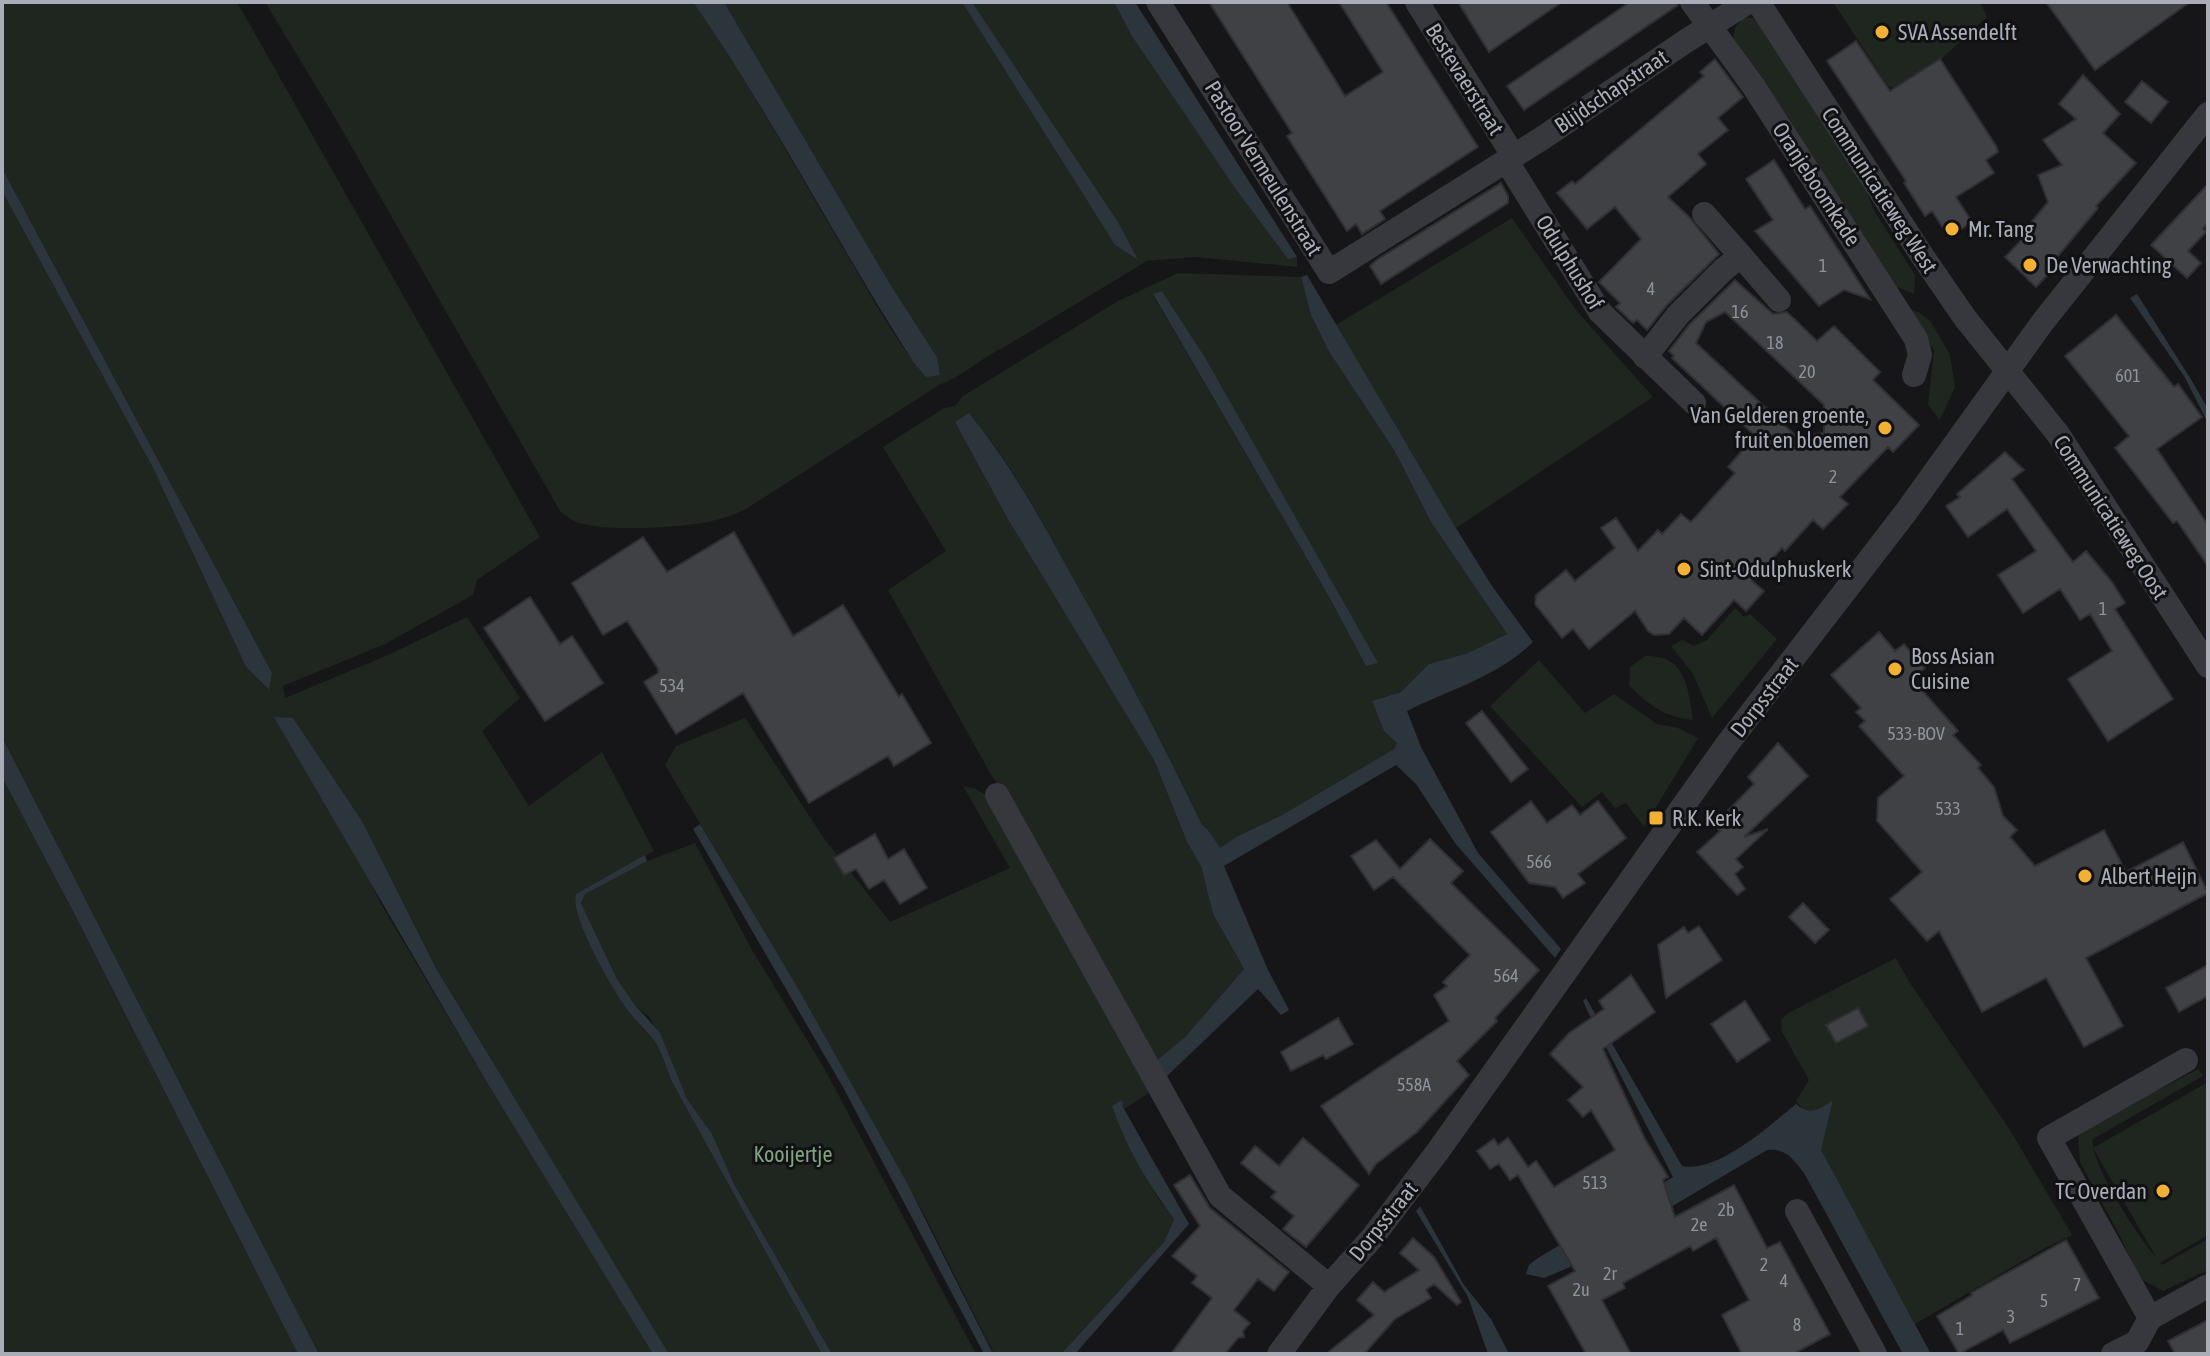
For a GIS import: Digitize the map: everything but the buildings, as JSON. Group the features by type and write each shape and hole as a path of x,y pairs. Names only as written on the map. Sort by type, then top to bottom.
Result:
{"street":[{"name":"Pastoor Vermeulenstraat","path":"1158,2 1329,272 1510,157"},
{"name":"Bestevaerstraat","path":"1417,2 1510,157"},
{"name":"Oranjeboomkade","path":"1692,2 1754,87 1916,339 1920,355 1914,375"},
{"name":"Blijdschapstraat","path":"1510,157 1748,2"},
{"name":"Communicatieweg West","path":"1758,2 1931,269 1965,318 2009,372"},
{"name":"Dorpsstraat","path":"1279,1354 1329,1286 1372,1238 1438,1151 1728,743 2009,372 2042,323 2208,114"},
{"name":"Odulphushof","path":"1510,157 1600,312 1694,403"},
{"path":"1704,214 1779,300"},
{"path":"1645,357 1678,315 1741,256"},
{"name":"Communicatieweg Oost","path":"2009,372 2058,434 2208,666"},
{"path":"997,795 1220,1196 1329,1286"},
{"path":"2150,1318 2049,1138 2186,1060"},
{"path":"1797,1211 1875,1354"},
{"path":"2113,1354 2141,1348 2150,1318 2208,1286"}],"green space":[{"path":"2,2 237,2 540,537 477,580 473,595 385,644 283,686 285,698 388,655 467,617 520,698 482,731 529,806 602,752 654,851 576,894 586,935 629,1012 657,1045 671,1080 822,1354 669,1354 436,968 362,821 293,719 381,904 653,1354 319,1354 2,737 2,191 153,468 246,667 268,690 272,673 2,168"},
{"path":"265,2 693,2 752,93 892,331 926,377 937,357 890,284 724,2 962,2 1115,245 1136,259 1118,222 972,2 1135,2 1297,257 1297,267 1195,257 1147,261 939,385 746,509 710,521 655,528 583,524 560,511 334,116"},
{"path":"1833,2 1980,2 1987,17 1939,61 1898,89 1888,86"},
{"path":"1744,18 1754,18 1863,183 1875,212 1915,275 1914,294 1892,285 1733,40 1735,27"},
{"path":"1512,218 1576,310 1653,397 1456,528 1336,325"},
{"path":"1178,273 1301,277 1311,315 1328,350 1394,450 1431,522 1507,634 1468,653 1429,664 1401,692 1372,701 1384,731 1398,743 1394,749 1282,815 1236,837 1220,849 1202,825 1120,664 1023,489 970,414 955,422 1154,760 1187,842 1201,866 1213,914 1244,969 1185,1037 1156,1061 888,590 946,551 883,447 944,408 955,406 963,396 1118,301","holes":["1162,291 1206,359 1377,663 1366,666 1153,295"]},
{"path":"1903,306 1931,322 1950,355 1955,387 1940,420 1928,405 1934,350"},
{"path":"1735,608 1744,617 1750,614 1777,639 1712,718 1693,674 1671,646 1682,640 1694,646 1707,640"},
{"path":"1645,656 1659,657 1677,667 1686,685 1693,720 1658,709 1629,685 1630,667"},
{"path":"1539,660 1585,713 1614,694 1657,724 1678,728 1698,738 1644,827 1626,803 1615,808 1602,792 1582,807 1490,706"},
{"path":"745,718 823,837 890,922 1010,868 963,786 991,798 1156,1088 1124,1109 1123,1106 1112,1106 1156,1195 1174,1219 1164,1242 1061,1354 994,1354 926,1218 798,988 665,765 676,746"},
{"path":"2,777 76,917 298,1354 2,1354"},
{"name":"Kooijertje","path":"695,843 752,950 823,1066 976,1354 832,1354 734,1184 711,1134 687,1099 650,1018 635,1005 617,979 581,903 584,894 637,865"},
{"path":"1896,958 2010,1130 2072,1235 1915,1324 1820,1150 1833,1101 1817,1112 1803,1109 1796,1101 1809,1080 1782,1032 1781,1020 1788,1013"},
{"name":"TC Overdan","path":"2199,1069 2203,1076 2093,1139 2093,1148 2208,1082 2208,1235 2160,1263 2162,1265 2208,1239 2208,1270 2163,1291 2139,1278 2080,1162 2078,1136 2102,1118","holes":["2094,1149 2156,1257 2116,1199"]}],"shaded area":[{"path":"693,2 724,2 890,284 937,357 940,375 926,377 914,363 751,90"},
{"path":"962,2 972,2 1118,222 1138,260 1115,245"},
{"path":"1114,2 1135,2 1297,257 1288,259 1235,188 1132,36"},
{"path":"2,168 272,673 269,690 246,667 153,468 2,191"},
{"path":"1307,275 1456,528 1492,586 1533,642 1489,673 1407,711 1421,747 1478,853 1561,949 1555,958 1455,843 1416,784 1396,765 1224,866 1268,970 1289,1010 1281,1015 1258,989 1166,1077 1156,1061 1185,1037 1244,969 1213,914 1201,866 1187,842 1154,760 1008,519 955,422 969,413 1022,489 1120,664 1202,825 1220,848 1394,749 1397,743 1384,731 1372,701 1401,692 1429,664 1468,653 1507,634 1431,522 1394,450 1328,350 1311,315 1301,277"},
{"path":"1162,291 1206,359 1378,663 1366,666 1153,294"},
{"path":"2137,294 2208,409 2208,423 2184,376 2130,298"},
{"path":"274,717 293,718 362,821 436,968 669,1354 653,1354 489,1086"},
{"path":"2,737 319,1354 298,1354 2,777"},
{"path":"700,824 798,988 907,1183 993,1354 984,1354 844,1089 693,829"},
{"path":"645,855 647,861 585,894 581,903 617,979 660,1033 687,1099 712,1134 734,1184 832,1354 822,1354 671,1080 657,1045 613,988 579,919 576,894"},
{"path":"1586,998 1682,1166 1711,1163 1727,1155 1796,1104 1806,1110 1815,1110 1833,1100 1821,1150 1931,1354 1903,1354 1804,1173 1792,1159 1779,1151 1767,1150 1568,1268 1544,1278 1526,1274 1529,1265 1538,1258 1673,1177 1588,1012 1583,1001"},
{"path":"1122,1100 1123,1107 1189,1224 1075,1354 1061,1354 1164,1242 1174,1219 1146,1178 1124,1137 1112,1106"},
{"path":"1420,1206 1464,1285 1491,1319 1509,1354 1488,1354 1468,1297 1416,1211"}],"place":[{"name":"SVA Assendelft","path":"1882,32"},
{"name":"Mr. Tang","path":"1952,229"},
{"name":"De Verwachting","path":"2030,265"},
{"name":"Van Gelderen groente, fruit en bloemen","path":"1885,428"},
{"name":"Sint-Odulphuskerk","path":"1684,569"},
{"name":"Boss Asian Cuisine","path":"1895,669"},
{"name":"R.K. Kerk","path":"1656,818"},
{"name":"Albert Heijn","path":"2085,876"},
{"name":"TC Overdan","path":"2163,1191"}]}
